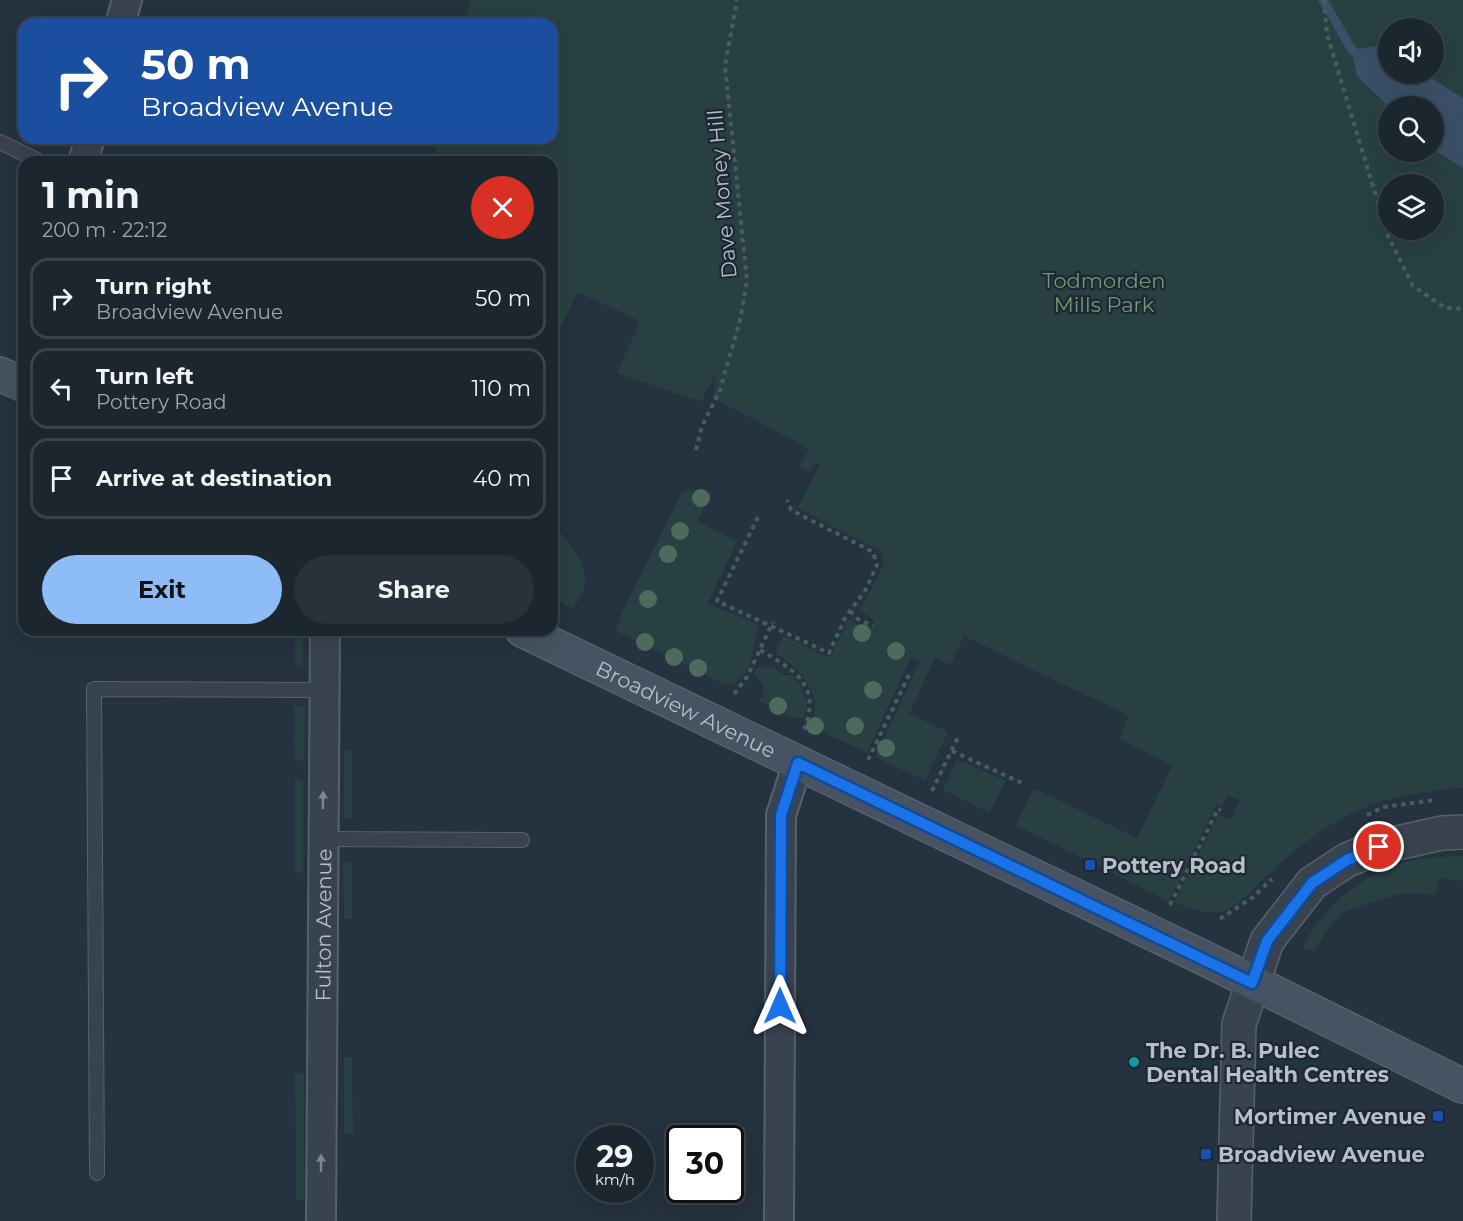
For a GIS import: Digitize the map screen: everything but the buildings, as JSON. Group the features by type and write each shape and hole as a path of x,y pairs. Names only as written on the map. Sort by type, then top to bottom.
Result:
{"main road":[{"path":"0,374 18,382"},
{"name":"Broadview Avenue","path":"534,636 1463,1086"}],"street":[{"path":"122,18 127,0"},
{"name":"Fulton Avenue","path":"321,1221 325,636"},
{"path":"779,1221 781,815 798,763"},
{"path":"1234,1221 1239,1024 1267,941 1312,883 1347,860 1379,847 1442,832 1463,832"}],"lane":[{"path":"0,142 29,156"},
{"path":"96,1173 94,688 324,690"},
{"path":"322,839 522,840"}],"path":[{"name":"Dave Money Hill","path":"696,450 702,426 720,390 740,320 747,281 725,66 736,0"},
{"path":"1324,0 1327,34 1388,236 1413,286 1445,308 1463,309"},
{"path":"758,517 717,601 772,624 829,653 850,610 865,591 877,565 873,552 791,510 787,500"},
{"path":"850,610 858,619 873,626"},
{"path":"734,694 747,677 772,624"},
{"path":"760,650 793,669 801,678 810,699 811,713 804,730"},
{"path":"868,760 910,673"},
{"path":"932,791 958,737"},
{"path":"952,751 1022,783"},
{"path":"1170,905 1218,809 1221,810"}],"green space":[{"name":"Todmorden Mills Park","path":"471,0 1463,0 1463,788 1386,800 1345,817 1304,844 1233,907 1214,913 1174,902 1219,815 1231,820 1240,800 1228,795 1222,807 1217,804 1169,901 1016,825 1033,791 1037,790 1137,838 1172,766 1119,739 1129,716 964,636 951,665 935,658 909,714 948,732 925,781 875,757 920,661 911,657 867,753 810,726 814,715 813,694 802,676 777,654 776,648 784,636 830,658 848,620 870,630 875,621 860,610 884,564 880,551 798,508 820,464 814,462 809,472 799,467 809,449 713,398 716,372 701,402 617,373 640,321 578,292 558,332 558,156 435,156 436,144 558,144 558,18 466,18"},
{"path":"689,490 712,492 697,521 737,541 708,603 758,625 751,661 747,669 735,682 726,685 616,631 622,613 682,493"},
{"path":"558,529 576,553 585,573 585,584 581,596 573,609 558,601"},
{"path":"295,636 303,636 303,665 295,665"},
{"path":"772,666 784,675 793,675 800,684 807,706 803,717 796,719 758,700 763,696 763,687 753,676 757,668"},
{"path":"294,706 305,706 304,762 295,758"},
{"path":"344,750 352,751 352,818 344,818"},
{"path":"956,761 962,761 1006,781 989,813 943,790"},
{"path":"295,778 303,782 303,872 295,874"},
{"path":"1463,856 1463,881 1438,878 1436,895 1402,893 1346,911 1326,931 1315,951 1303,948 1318,922 1338,900 1363,881 1389,867 1407,861"},
{"path":"352,862 352,919 344,919 343,863"},
{"path":"344,1057 352,1057 353,1135 344,1133"},
{"path":"295,1072 304,1074 304,1199 296,1201"}],"water":[{"path":"1378,46 1378,84 1441,84 1463,98 1463,168 1444,156 1444,96 1378,96 1357,76 1352,50"}],"waterway":[{"path":"1323,0 1352,50 1361,57"}],"place":[{"name":"Pottery Road","path":"1090,865"},
{"name":"The Dr. B. Pulec Dental Health Centres","path":"1134,1062"},
{"name":"Mortimer Avenue","path":"1438,1116"},
{"name":"Broadview Avenue","path":"1206,1154"}],"route":[{"path":"780,1006 781,815 783,800 798,763 1252,983 1267,941 1312,883 1347,860 1379,847"}]}
